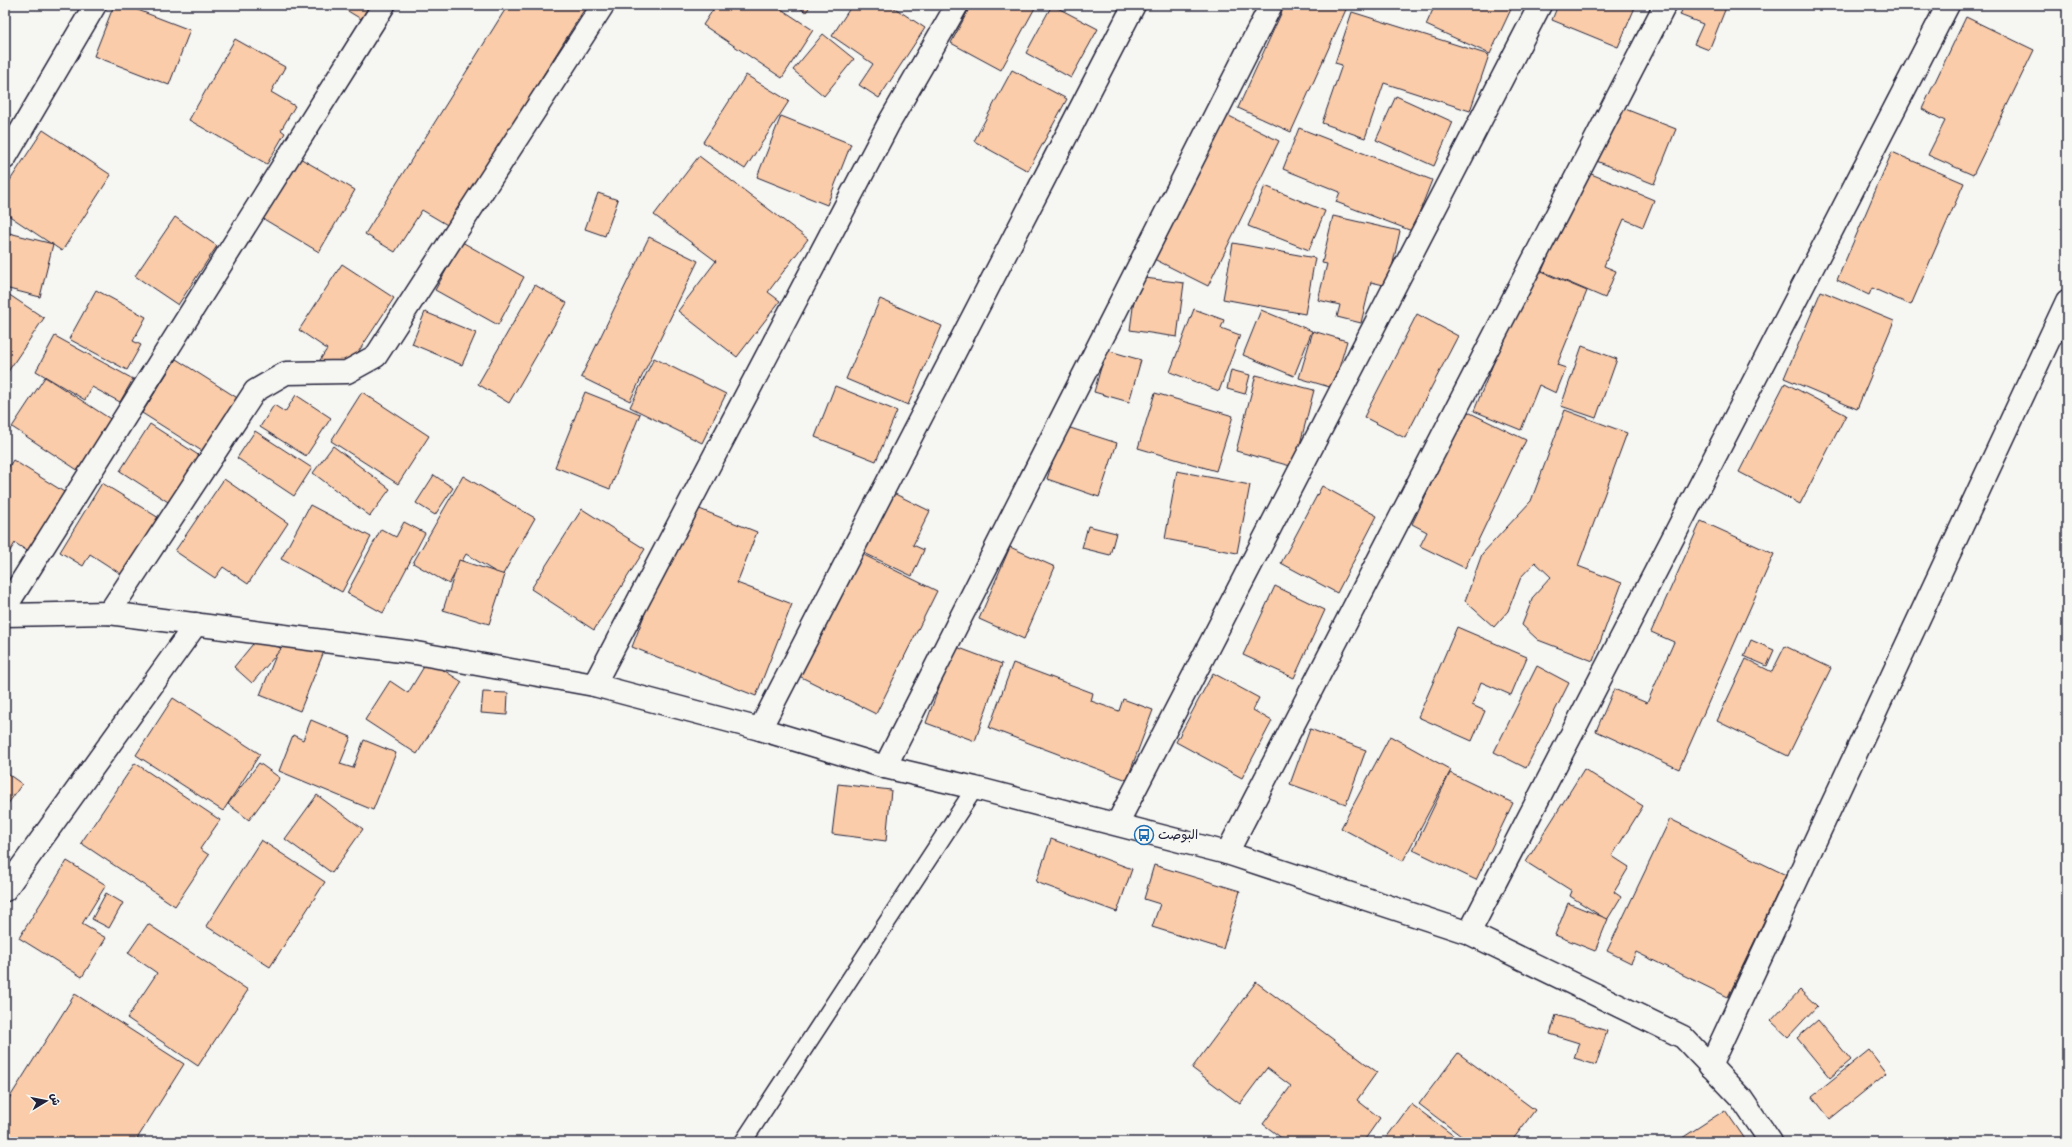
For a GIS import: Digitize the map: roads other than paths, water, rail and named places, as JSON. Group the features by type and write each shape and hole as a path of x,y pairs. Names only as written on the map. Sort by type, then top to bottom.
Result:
{"street":[{"path":"5,158 96,5"},
{"path":"5,608 384,5"},
{"path":"109,613 255,391 286,373 347,372 376,356 603,5"},
{"path":"594,684 889,124 957,5"},
{"path":"760,729 1134,5"},
{"path":"885,767 1271,5"},
{"path":"1117,824 1540,5"},
{"path":"1227,853 1665,5"},
{"path":"1469,933 1948,5"},
{"path":"1710,1066 2067,301"},
{"path":"5,615 109,613 416,653 594,684 760,729 885,767 975,788 1227,853 1469,933 1683,1037 1741,1098 1771,1142"},
{"path":"5,890 196,624"}],"lane":[{"path":"743,1142 975,788"}],"place":[{"name":"البوصت","path":"1144,835"}]}
